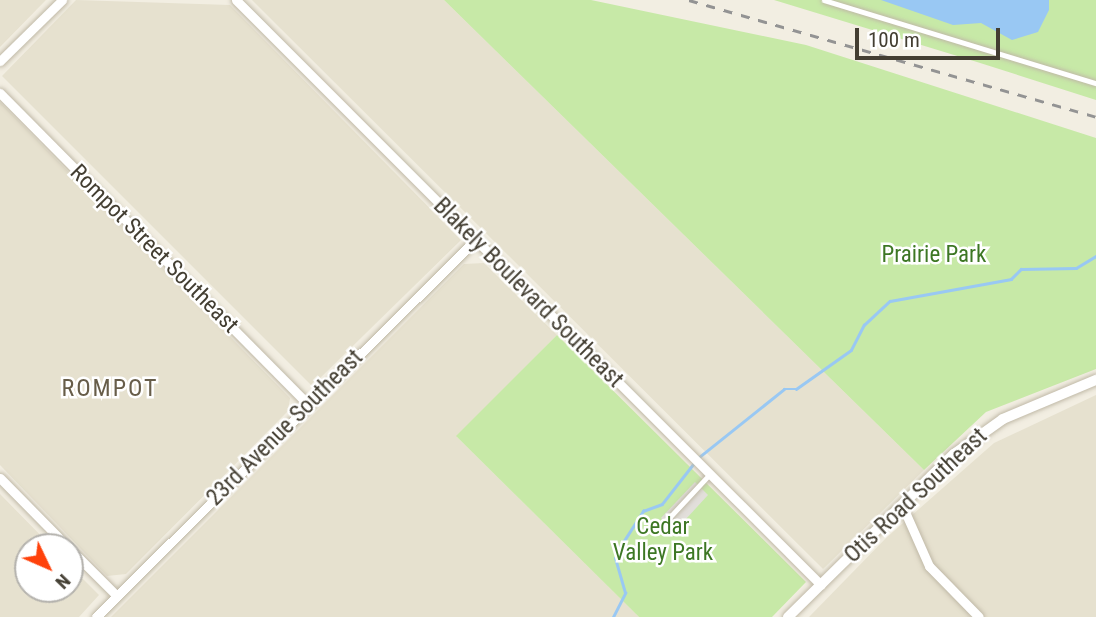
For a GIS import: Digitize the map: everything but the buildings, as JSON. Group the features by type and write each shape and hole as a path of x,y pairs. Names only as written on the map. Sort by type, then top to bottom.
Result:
{"street":[{"path":"0,61 62,0"},
{"name":"Blakely Boulevard Southeast","path":"236,0 821,584"},
{"name":"Rompot Street Southeast","path":"0,93 309,404"},
{"name":"23rd Avenue Southeast","path":"96,617 474,240"},
{"name":"Otis Road Southeast","path":"788,617 902,505 1003,419 1096,380"},
{"path":"0,478 54,533"},
{"path":"902,505 929,566 979,617"},
{"path":"84,563 117,596"}],"lane":[{"path":"824,0 1096,83"},
{"path":"669,518 708,472"}],"shaded area":[{"path":"0,0 46,0 0,47"},
{"path":"76,0 230,5 461,240 312,386 2,76"},
{"path":"252,0 444,0 924,470 823,569"},
{"path":"0,102 290,398 288,411 126,574 107,576 84,552 84,533 66,533 0,465"},
{"path":"484,263 557,335 457,437 639,617 111,617 464,264"},
{"path":"1096,395 1096,617 809,617 886,538 994,443"},
{"path":"695,482 708,495 675,531 661,518"},
{"path":"0,494 38,533 14,533 14,603 84,603 84,580 99,595 79,617 0,617"}],"green space":[{"name":"Prairie Park","path":"444,0 591,0 806,45 1096,138 1096,369 986,412 924,470"},
{"path":"774,0 1096,0 1096,100 977,62"},
{"name":"Cedar Valley Park","path":"557,335 806,582 772,617 639,617 456,436"}],"water":[{"path":"881,0 1049,0 1049,10 1038,32 1012,40 981,23 953,25"}],"waterway":[{"path":"698,458 784,389 796,389 851,350 864,325 890,301 1011,279 1021,269 1076,268 1096,256"},
{"path":"620,547 643,511 662,504 694,463"},
{"path":"613,617 625,593 615,558"}],"railway":[{"path":"689,0 1096,117"}],"district":[{"name":"ROMPOT","path":"110,389"}]}
